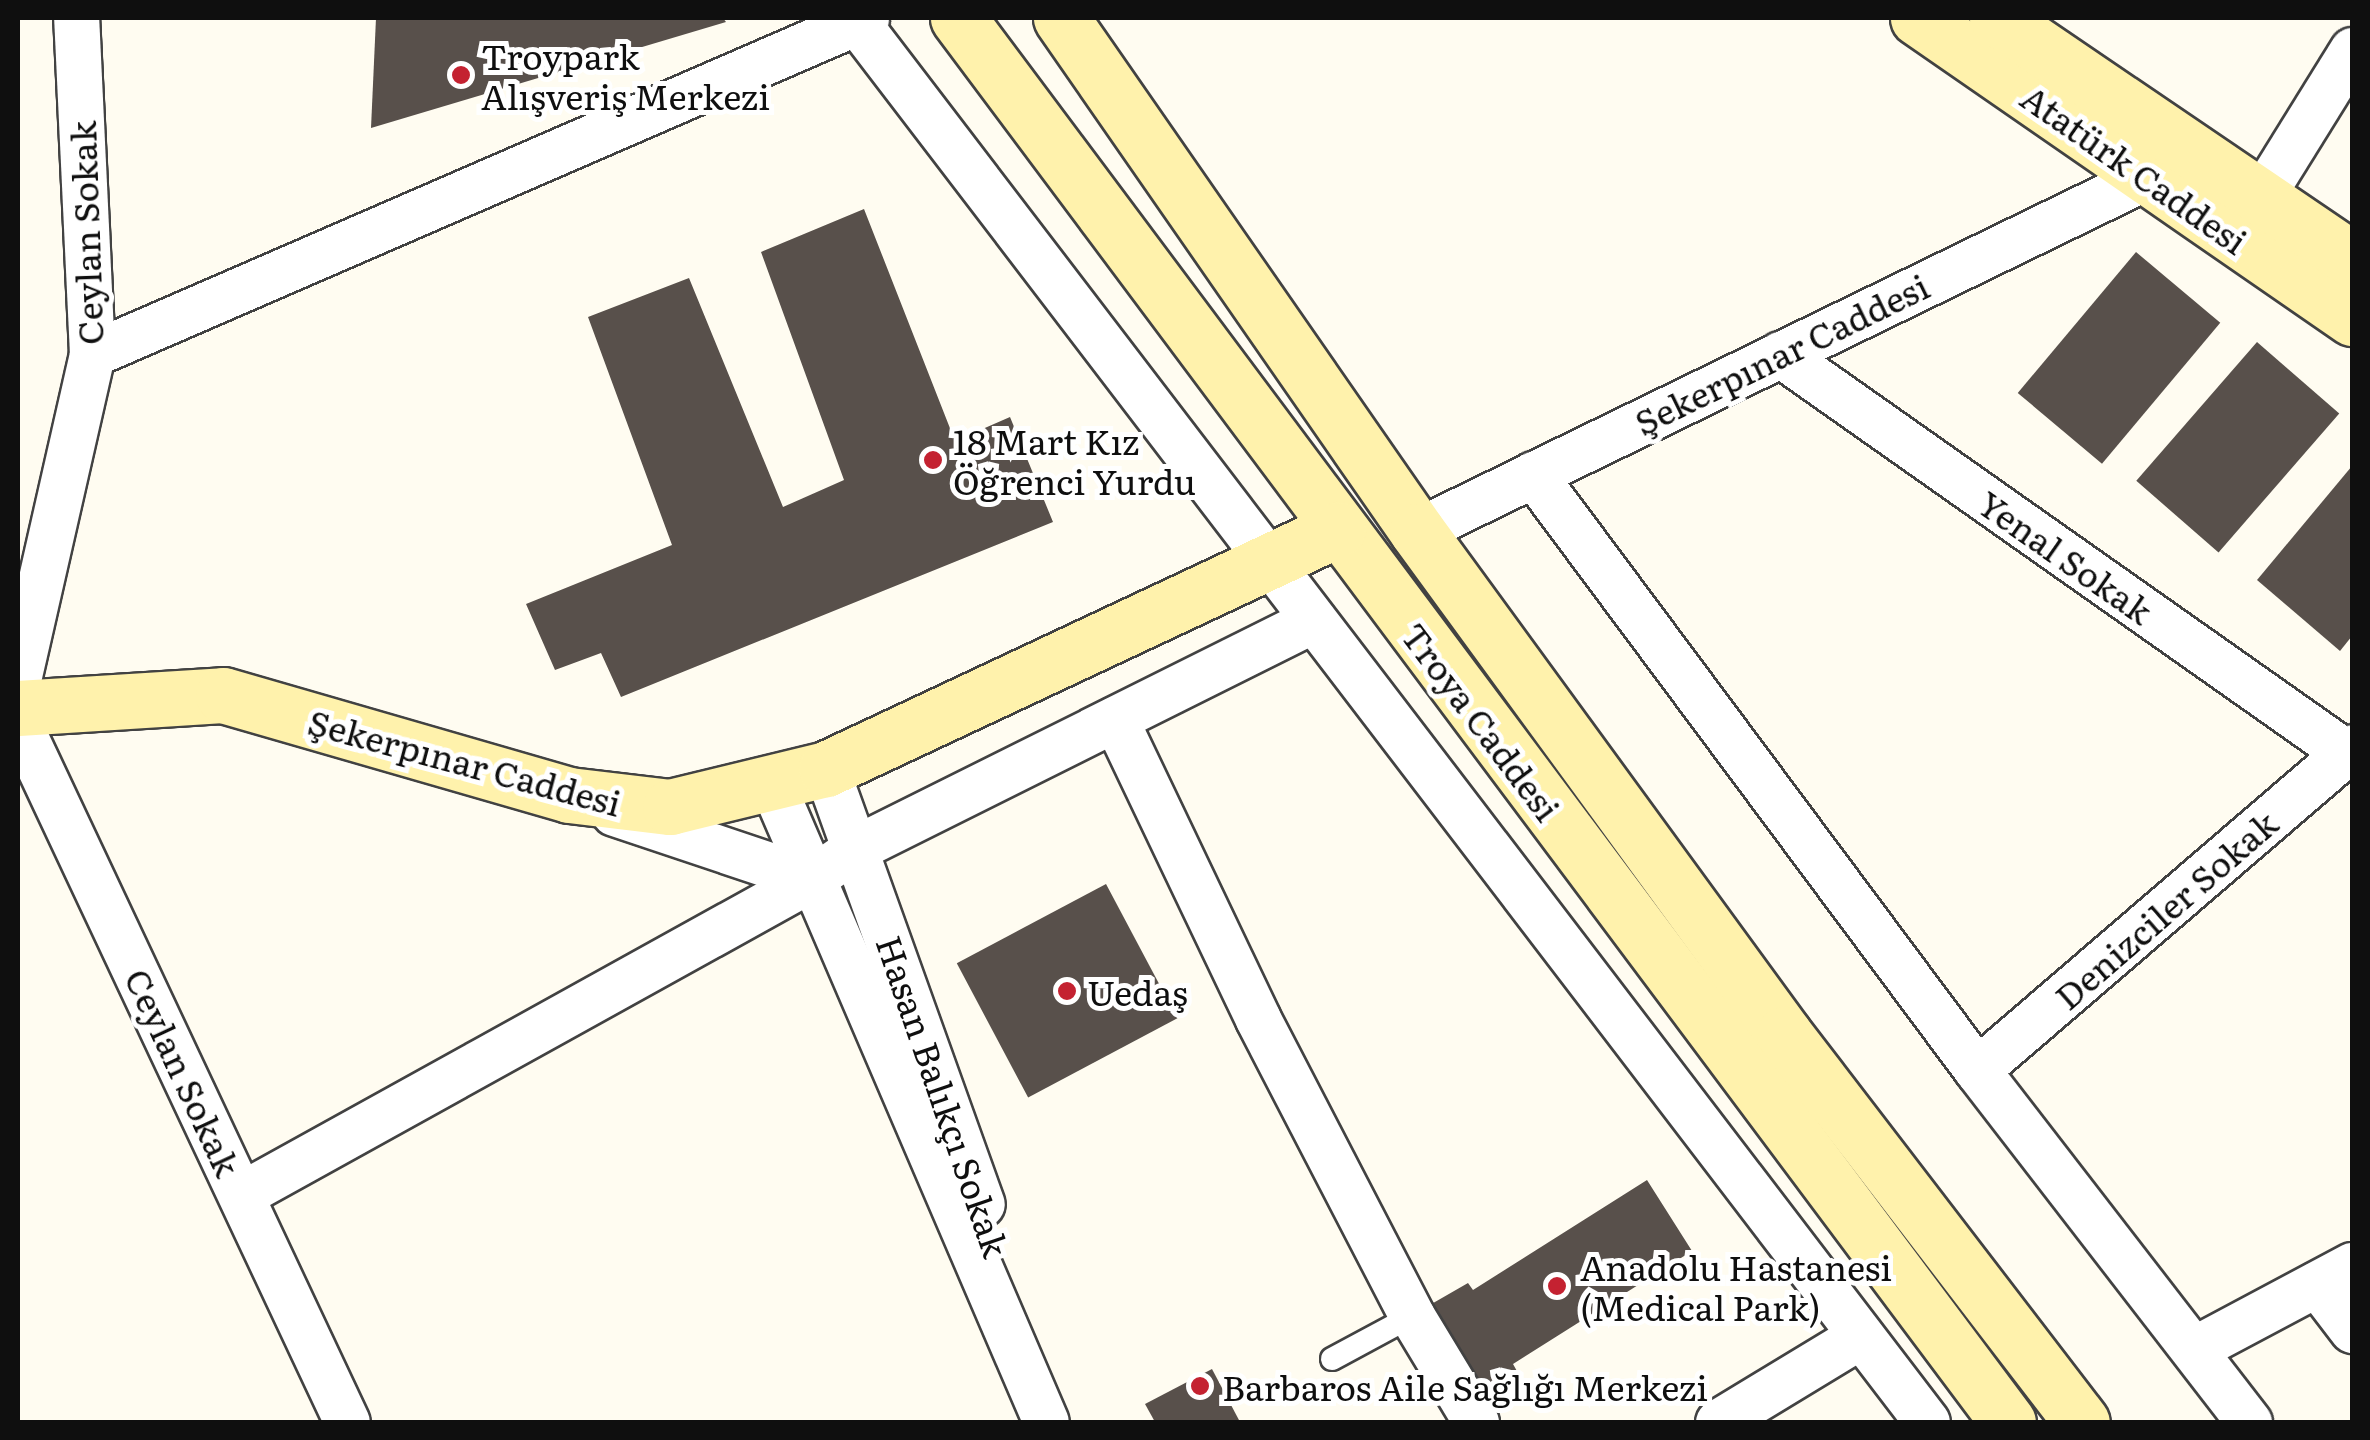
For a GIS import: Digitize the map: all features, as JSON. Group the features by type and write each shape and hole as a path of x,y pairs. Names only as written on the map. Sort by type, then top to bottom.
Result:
{"main road":[{"name":"Troya Caddesi","path":"958,18 2008,1422"},
{"name":"Troya Caddesi","path":"1061,18 1417,531 1784,1034 2082,1422"},
{"name":"Atatürk Caddesi","path":"1918,18 2352,318"},
{"name":"Atatürk Caddesi","path":"1997,18 2352,259"},
{"name":"Şekerpınar Caddesi","path":"18,708 223,695 569,795 670,807 826,770 1338,528"}],"street":[{"name":"Ceylan Sokak","path":"18,680 92,354 76,18"},
{"path":"92,354 848,21 1031,244 1267,560 1927,1422"},
{"path":"2261,197 2352,50"},
{"name":"Şekerpınar Caddesi","path":"1417,531 2146,177"},
{"name":"Yenal Sokak","path":"1780,354 2351,752"},
{"path":"1533,474 1977,1070 2249,1422"},
{"path":"242,1194 811,879 856,848 1313,620"},
{"path":"1115,719 1258,1019 1412,1316 1476,1422"},
{"name":"Ceylan Sokak","path":"18,722 347,1422"},
{"name":"Denizciler Sokak","path":"1977,1070 2351,752"},
{"name":"Hasan Balıkçı Sokak","path":"826,770 1058,1422"},
{"path":"772,784 1046,1422"},
{"path":"569,795 690,842 811,879"},
{"path":"2194,1349 2335,1275 2352,1330"},
{"path":"1718,1422 1860,1336"}],"lane":[{"path":"1332,1360 1412,1316"}],"building":[{"name":"Troypark Alışveriş Merkezi","path":"376,18 723,18 726,22 371,128"},
{"name":"18 Mart Kız Öğrenci Yurdu","path":"864,209 955,441 1010,417 1053,522 621,697 601,653 555,670 526,604 672,545 588,317 689,278 783,507 844,480 761,252"},
{"path":"2136,252 2220,323 2102,464 2018,393"},
{"path":"2257,342 2339,414 2219,552 2136,481"},
{"path":"2352,466 2352,636 2340,651 2257,580"},
{"name":"Uedaş","path":"1106,884 1177,1018 1028,1098 957,963"},
{"name":"Anadolu Hastanesi (Medical Park)","path":"1647,1180 1692,1251 1513,1364 1518,1373 1482,1396 1428,1306 1468,1283 1473,1290"},
{"name":"Barbaros Aile Sağlığı Merkezi","path":"1212,1369 1240,1422 1155,1422 1145,1404"}],"place":[{"name":"Troypark Alışveriş Merkezi","path":"461,75"},
{"name":"18 Mart Kız Öğrenci Yurdu","path":"933,460"},
{"name":"Uedaş","path":"1067,991"},
{"name":"Anadolu Hastanesi (Medical Park)","path":"1557,1286"},
{"name":"Barbaros Aile Sağlığı Merkezi","path":"1200,1386"}]}
